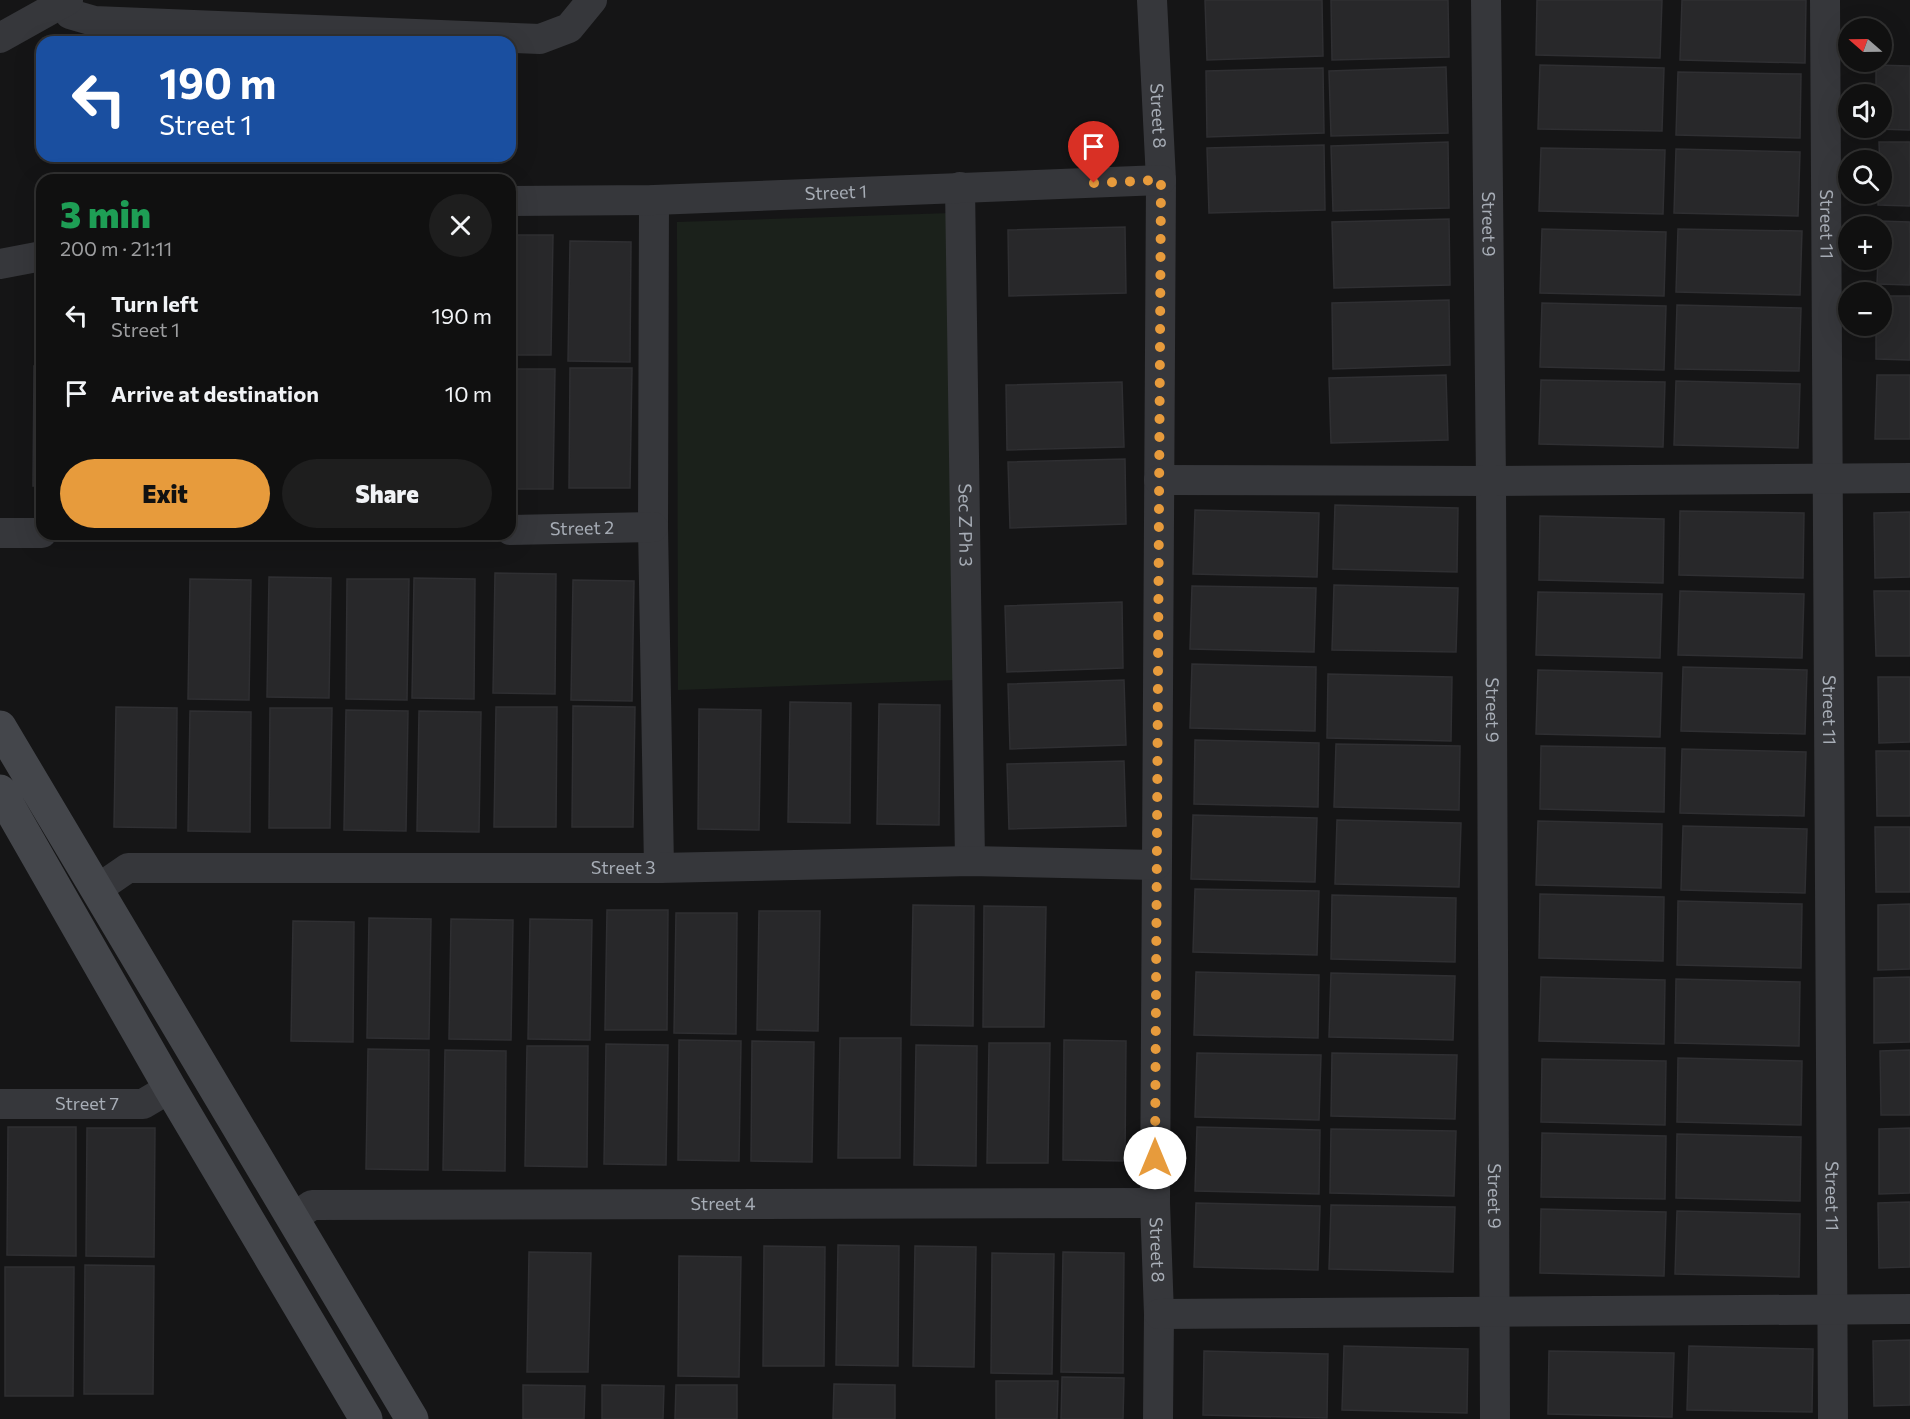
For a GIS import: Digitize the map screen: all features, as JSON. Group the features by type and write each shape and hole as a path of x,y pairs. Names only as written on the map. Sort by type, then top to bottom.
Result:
{"main road":[{"path":"0,727 412,1419"},
{"path":"0,791 170,1088 366,1419"}],"street":[{"path":"516,38 540,39 569,28 592,0"},
{"name":"Street 8","path":"1152,0 1161,180 1155,1203 1159,1314 1158,1419"},
{"name":"Street 9","path":"1486,0 1496,1419"},
{"name":"Street 11","path":"1825,0 1833,1419"},
{"path":"0,38 66,1 70,14 94,21 466,36"},
{"name":"Street 1","path":"516,201 654,200 1161,180"},
{"name":"Sec Z Ph 3","path":"960,187 970,861"},
{"path":"654,200 653,527 659,868"},
{"path":"0,264 36,257"},
{"path":"1159,480 1491,481 1910,478"},
{"name":"Street 2","path":"516,530 653,527"},
{"path":"0,533 36,533"},
{"name":"Street 3","path":"96,890 129,868 659,868 970,861 1156,865"},
{"name":"Street 7","path":"0,1104 143,1104 170,1088"},
{"name":"Street 4","path":"293,1218 312,1205 1155,1203"},
{"path":"1159,1314 1910,1309"}],"shaded area":[{"path":"951,213 957,680 678,690 677,222"}],"building":[{"path":"1205,0 1322,0 1323,56 1207,60"},
{"path":"1331,0 1448,0 1449,57 1332,60"},
{"path":"1537,0 1662,0 1660,58 1536,55"},
{"path":"1682,0 1806,0 1805,63 1680,60"},
{"path":"1540,65 1664,68 1662,131 1538,129"},
{"path":"1892,65 1910,66 1910,130 1892,129 1892,84 1876,84 1876,72 1892,72"},
{"path":"1446,67 1448,133 1331,136 1329,71"},
{"path":"1323,68 1324,133 1207,137 1206,71"},
{"path":"1678,72 1801,74 1800,138 1676,135"},
{"path":"1448,142 1449,208 1333,211 1331,146"},
{"path":"1879,142 1910,142 1910,206 1878,205 1892,204 1892,150 1879,150"},
{"path":"1324,145 1325,210 1209,213 1207,148"},
{"path":"1541,148 1665,150 1663,214 1539,211"},
{"path":"1676,149 1800,152 1798,216 1674,213"},
{"path":"1449,219 1450,285 1334,288 1332,222"},
{"path":"1892,221 1910,222 1910,285 1877,282 1878,270 1892,270"},
{"path":"1125,227 1126,293 1009,296 1008,230"},
{"path":"1542,229 1666,232 1664,296 1540,293"},
{"path":"1678,229 1802,231 1800,295 1676,292"},
{"path":"516,235 553,235 551,355 516,355"},
{"path":"570,241 631,242 630,362 568,361"},
{"path":"1892,296 1910,296 1910,360 1876,359 1876,336 1892,336"},
{"path":"1449,300 1450,365 1333,369 1332,303"},
{"path":"1542,303 1666,306 1664,370 1540,367"},
{"path":"1677,305 1801,308 1799,371 1675,369"},
{"path":"34,366 36,366 36,486 33,486"},
{"path":"570,368 632,368 630,488 569,488"},
{"path":"516,369 555,369 553,489 516,489"},
{"path":"1446,375 1448,440 1331,443 1329,378"},
{"path":"1877,375 1910,375 1910,439 1875,439"},
{"path":"1541,380 1665,382 1663,447 1539,444"},
{"path":"1676,381 1800,384 1798,448 1674,445"},
{"path":"1122,382 1124,447 1007,450 1006,385"},
{"path":"1125,459 1126,524 1010,528 1008,462"},
{"path":"1335,505 1458,508 1457,572 1333,569"},
{"path":"1195,510 1319,513 1317,577 1193,574"},
{"path":"1680,511 1804,513 1803,578 1679,575"},
{"path":"1910,512 1910,577 1875,578 1874,513"},
{"path":"1540,516 1664,519 1663,583 1539,580"},
{"path":"495,573 556,574 555,694 493,693"},
{"path":"269,577 331,578 329,698 267,697"},
{"path":"414,578 475,579 474,699 412,698"},
{"path":"190,579 251,580 249,700 188,699"},
{"path":"347,579 409,579 407,700 346,699"},
{"path":"573,580 634,581 632,701 571,700"},
{"path":"1334,585 1458,588 1456,652 1332,650"},
{"path":"1192,586 1316,588 1314,652 1190,649"},
{"path":"1680,591 1804,594 1802,658 1678,655"},
{"path":"1874,591 1910,591 1910,656 1876,656"},
{"path":"1538,592 1662,594 1660,658 1536,655"},
{"path":"1122,602 1123,668 1007,672 1005,606"},
{"path":"1192,664 1316,667 1315,731 1190,728"},
{"path":"1683,667 1807,670 1805,734 1681,731"},
{"path":"1538,670 1662,673 1660,737 1536,734"},
{"path":"1328,674 1452,677 1451,741 1327,738"},
{"path":"1878,677 1910,677 1910,742 1879,743"},
{"path":"1124,680 1126,745 1010,749 1008,684"},
{"path":"790,702 851,703 850,823 788,822"},
{"path":"879,704 940,705 939,825 877,824"},
{"path":"573,706 635,707 633,827 572,827"},
{"path":"116,707 177,708 176,828 114,827"},
{"path":"496,707 557,707 556,827 494,827"},
{"path":"270,708 332,708 330,828 269,828"},
{"path":"699,709 761,710 759,830 698,829"},
{"path":"346,710 408,711 406,831 344,830"},
{"path":"190,711 251,712 250,832 188,831"},
{"path":"419,711 481,712 479,832 417,831"},
{"path":"1195,740 1319,743 1318,807 1194,804"},
{"path":"1336,744 1460,746 1459,810 1334,807"},
{"path":"1541,746 1665,748 1664,812 1540,809"},
{"path":"1682,749 1806,752 1804,816 1680,813"},
{"path":"1876,751 1910,751 1910,816 1877,816"},
{"path":"1124,761 1126,826 1009,829 1007,764"},
{"path":"1193,815 1317,818 1315,882 1191,879"},
{"path":"1337,820 1461,823 1459,887 1335,884"},
{"path":"1538,821 1662,824 1661,888 1536,885"},
{"path":"1683,826 1807,829 1805,893 1681,890"},
{"path":"1875,827 1910,827 1910,892 1876,892"},
{"path":"1195,889 1319,891 1317,955 1193,952"},
{"path":"1540,894 1664,897 1663,961 1539,958"},
{"path":"1332,895 1456,898 1455,962 1331,959"},
{"path":"1678,901 1802,904 1801,968 1677,965"},
{"path":"1910,904 1910,969 1878,970 1878,905"},
{"path":"913,905 974,906 973,1026 911,1025"},
{"path":"984,906 1046,907 1044,1027 983,1027"},
{"path":"607,910 668,910 667,1030 605,1030"},
{"path":"759,911 820,911 818,1031 757,1030"},
{"path":"676,913 737,913 736,1034 674,1033"},
{"path":"369,918 431,919 429,1039 367,1038"},
{"path":"451,919 513,920 511,1040 449,1039"},
{"path":"530,919 592,920 590,1040 528,1039"},
{"path":"293,921 354,922 353,1042 291,1041"},
{"path":"1196,972 1319,975 1318,1038 1194,1035"},
{"path":"1331,973 1455,976 1453,1040 1329,1037"},
{"path":"1541,977 1665,980 1664,1044 1539,1041"},
{"path":"1910,977 1910,1042 1874,1043 1874,978"},
{"path":"1676,979 1800,982 1799,1046 1675,1043"},
{"path":"840,1038 901,1038 900,1158 838,1158"},
{"path":"679,1040 741,1041 739,1161 678,1160"},
{"path":"1064,1040 1126,1041 1125,1161 1063,1160"},
{"path":"752,1041 814,1042 812,1162 751,1161"},
{"path":"989,1043 1050,1043 1048,1163 987,1163"},
{"path":"606,1044 668,1045 666,1165 604,1164"},
{"path":"916,1045 977,1046 976,1166 914,1165"},
{"path":"527,1046 588,1046 587,1167 525,1166"},
{"path":"368,1049 429,1050 428,1170 366,1169"},
{"path":"445,1050 506,1051 505,1171 443,1170"},
{"path":"1910,1050 1910,1115 1881,1115 1880,1051"},
{"path":"1197,1053 1321,1055 1319,1120 1195,1117"},
{"path":"1332,1053 1457,1055 1455,1119 1331,1116"},
{"path":"1678,1058 1802,1061 1801,1125 1677,1122"},
{"path":"1542,1059 1666,1061 1665,1125 1541,1122"},
{"path":"8,1127 76,1127 76,1256 7,1255"},
{"path":"1197,1127 1320,1130 1319,1194 1195,1191"},
{"path":"87,1128 155,1128 154,1257 86,1256"},
{"path":"1910,1128 1910,1193 1879,1194 1879,1129"},
{"path":"1331,1129 1456,1131 1454,1196 1330,1193"},
{"path":"1542,1133 1666,1136 1665,1199 1541,1197"},
{"path":"1677,1134 1801,1137 1800,1201 1676,1198"},
{"path":"1910,1202 1910,1267 1879,1268 1878,1203"},
{"path":"1196,1203 1320,1206 1318,1270 1194,1267"},
{"path":"1331,1205 1455,1207 1453,1272 1329,1269"},
{"path":"1541,1209 1666,1212 1664,1276 1540,1273"},
{"path":"1677,1211 1800,1214 1799,1277 1675,1274"},
{"path":"838,1245 899,1246 898,1366 836,1365"},
{"path":"764,1246 825,1247 824,1366 763,1366"},
{"path":"915,1246 976,1247 974,1367 913,1366"},
{"path":"529,1252 591,1253 588,1372 527,1372"},
{"path":"1063,1252 1124,1253 1123,1373 1061,1372"},
{"path":"992,1253 1054,1254 1052,1374 991,1373"},
{"path":"679,1256 741,1257 739,1377 678,1376"},
{"path":"85,1265 154,1266 153,1394 84,1394"},
{"path":"5,1267 74,1267 73,1396 5,1396"},
{"path":"1910,1340 1910,1405 1874,1406 1873,1341"},
{"path":"1344,1346 1468,1349 1467,1413 1342,1410"},
{"path":"1689,1346 1813,1349 1812,1412 1687,1410"},
{"path":"1204,1351 1328,1354 1327,1418 1203,1415"},
{"path":"1549,1351 1674,1353 1672,1417 1548,1414"},
{"path":"1062,1377 1124,1378 1123,1419 1061,1419"},
{"path":"996,1381 1058,1381 1057,1419 996,1419"},
{"path":"834,1384 895,1385 895,1419 833,1419"},
{"path":"523,1385 585,1386 584,1419 523,1419"},
{"path":"602,1385 664,1386 663,1419 602,1419"},
{"path":"676,1385 737,1385 737,1419 675,1419"}],"route":[{"path":"1094,183 1161,180 1155,1158"}]}
